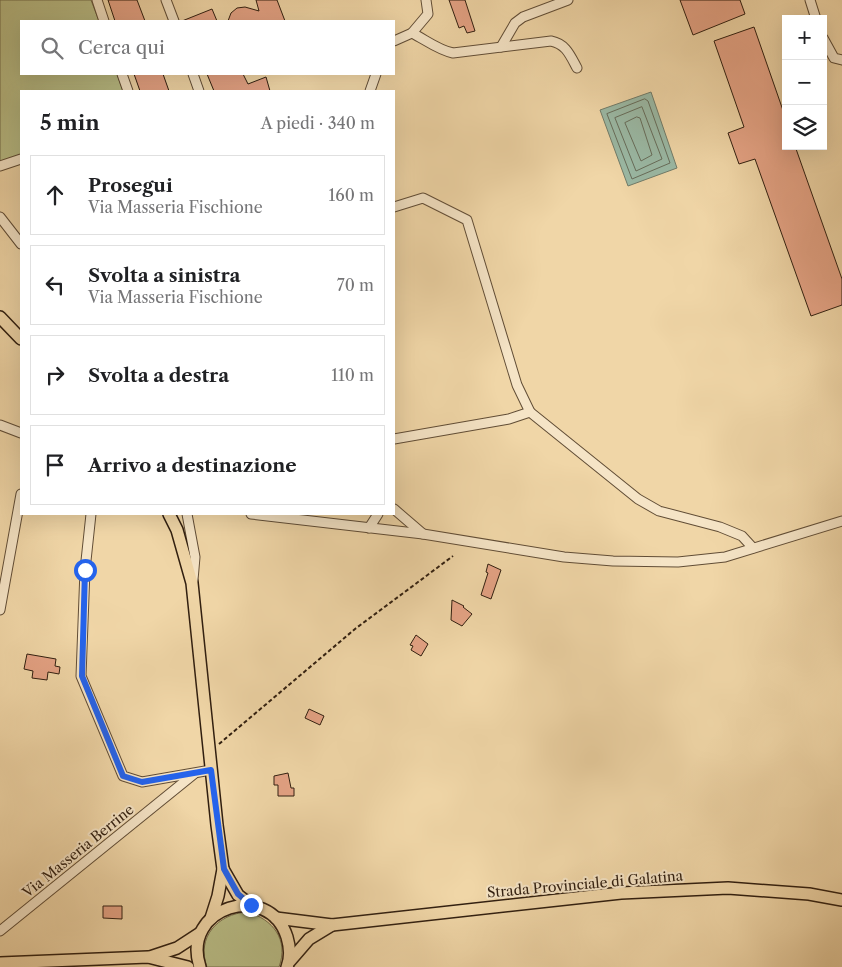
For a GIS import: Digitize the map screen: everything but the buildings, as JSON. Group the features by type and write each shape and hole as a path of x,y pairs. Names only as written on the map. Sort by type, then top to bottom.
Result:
{"main road":[{"path":"0,317 20,338"},
{"path":"170,515 177,530 192,583 211,770 224,869 211,918"},
{"path":"224,869 238,894 251,905"},
{"name":"Strada Provinciale di Galatina","path":"276,918 332,925 631,892 728,888 809,894 842,900"},
{"path":"0,962 148,957 177,948 200,933 211,918 222,910 236,905 251,905"},
{"name":"Strada Provinciale di Galatina","path":"251,905 264,910 276,918 285,931 290,945 288,964"},
{"name":"Strada Provinciale di Galatina","path":"288,964 309,939 332,925"},
{"path":"200,933 197,946 200,967"},
{"path":"148,957 188,967"}],"street":[{"path":"97,0 104,20"},
{"path":"166,0 174,20"},
{"path":"395,41 412,33 428,14 426,0"},
{"path":"501,47 516,23 523,17 568,0"},
{"path":"810,0 815,15"},
{"path":"412,33 430,42 441,51 453,53 551,41 560,42 566,48 576,68"},
{"path":"827,45 834,58 842,60"},
{"path":"122,75 128,90"},
{"path":"192,75 199,90"},
{"path":"370,90 376,75"},
{"path":"0,166 20,159"},
{"path":"395,207 423,198 467,220 517,385 530,412 638,499 659,511 720,527 742,536 753,548"},
{"path":"0,217 20,243"},
{"path":"395,439 509,419 530,412"},
{"path":"0,425 20,433"},
{"path":"0,610 20,500"},
{"path":"395,510 423,534"},
{"path":"91,515 85,570 82,676 123,776 142,782 211,770"},
{"path":"187,515 195,557 192,583"},
{"path":"258,515 423,534 564,556 613,561 678,562 716,558 842,521"},
{"path":"369,528 377,515"},
{"name":"Via Masseria Berrine","path":"0,932 196,773"}],"path":[{"path":"210,751 355,629 453,556"}],"green space":[{"path":"0,0 91,0 99,20 20,20 20,75 117,75 123,90 20,90 20,156 0,163"},
{"path":"247,912 264,920 276,932 282,948 279,967 207,967 204,956 205,946 207,937 212,929 227,917"}],"water":[{"path":"651,92 677,168 628,186 600,110"}],"route":[{"path":"85,570 82,676 123,776 142,782 211,770 224,869 238,894 251,905"}]}
